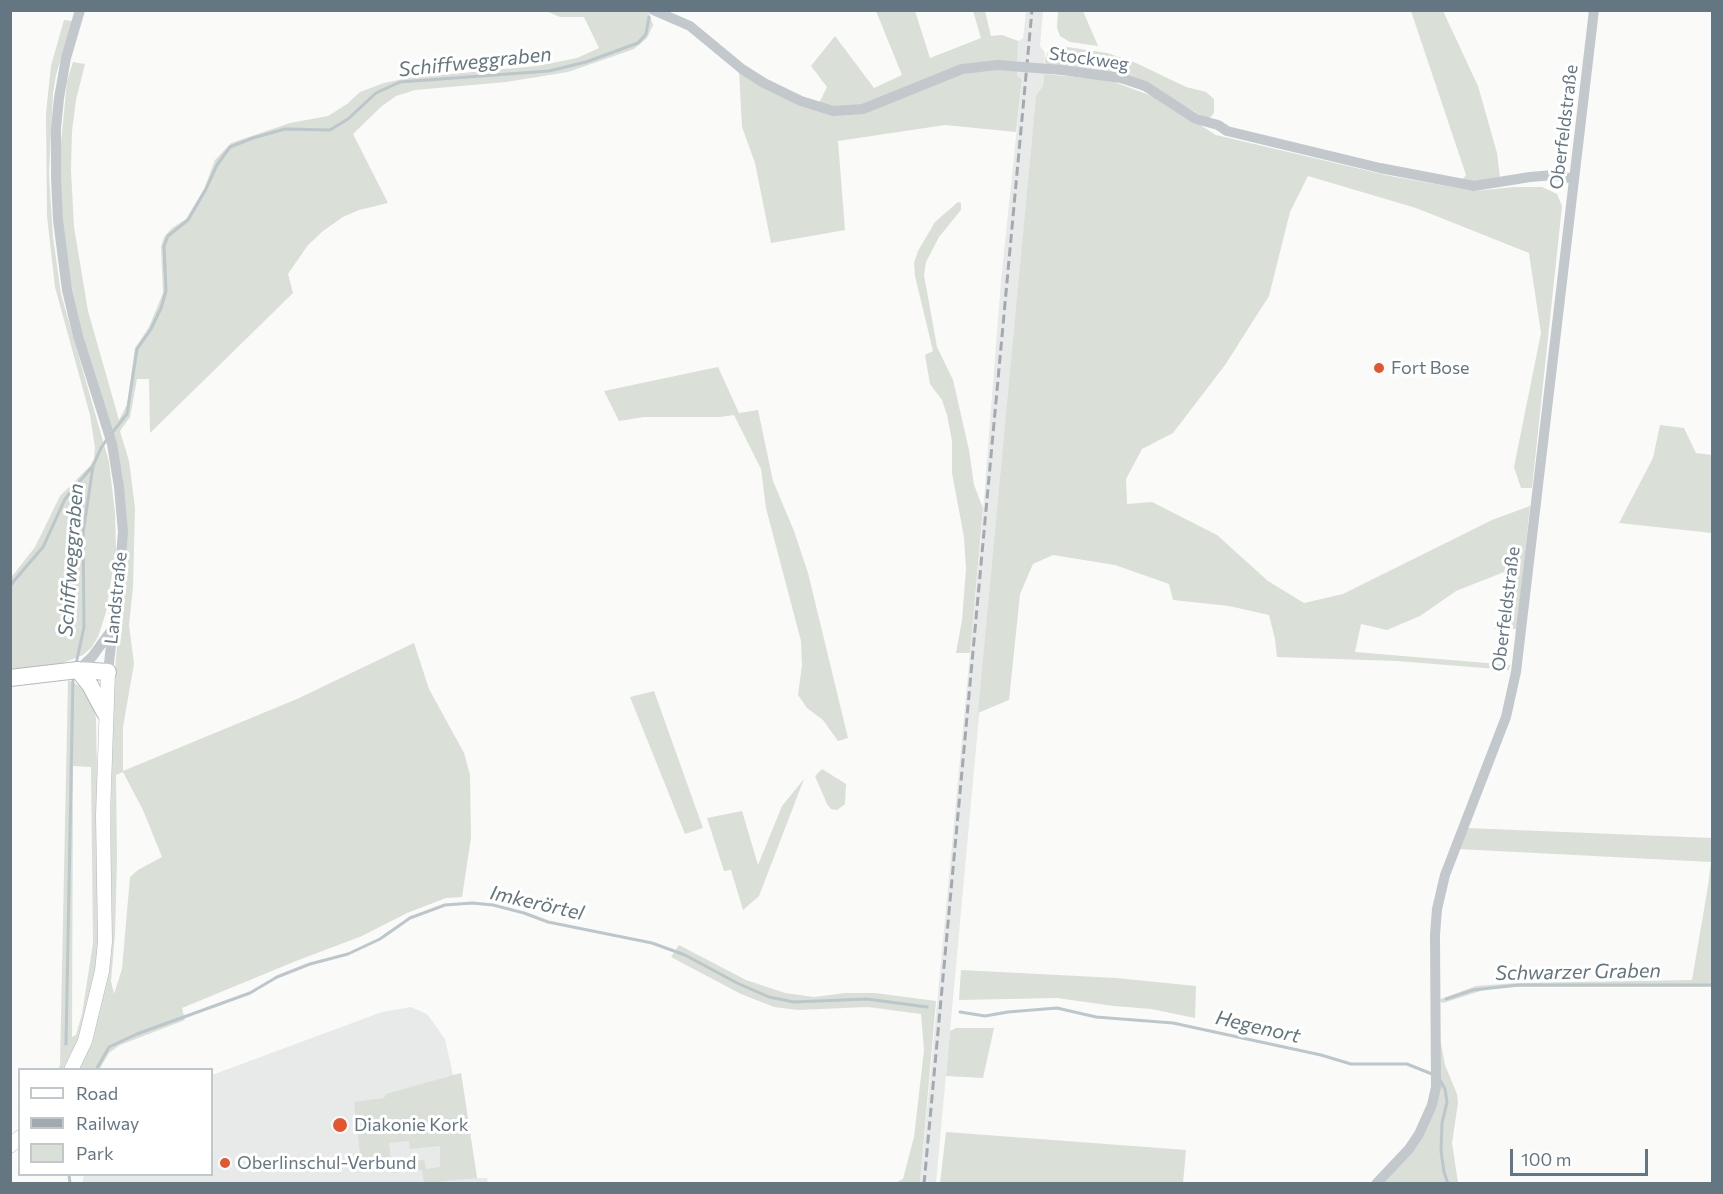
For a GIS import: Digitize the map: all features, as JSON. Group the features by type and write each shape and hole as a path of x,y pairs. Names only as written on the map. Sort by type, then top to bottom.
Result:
{"highway":[{"path":"10,678 78,670 108,672"},
{"path":"78,670 90,685 105,713"}],"main road":[{"name":"Landstraße","path":"72,1068 85,1041 99,993 105,942 103,815 108,672"}],"street":[{"name":"Landstraße","path":"80,10 66,58 56,128 58,220 67,290 78,336 112,444 119,487 123,532 108,672"},
{"name":"Stockweg","path":"652,10 690,26 737,65 764,83 801,101 833,111 863,109 962,69 997,65 1062,70 1121,78 1145,86 1196,119 1218,125 1227,131 1380,168 1474,186 1554,175 1574,179"},
{"name":"Oberfeldstraße","path":"1376,1184 1409,1149 1419,1134 1432,1105 1436,1087 1435,935 1437,909 1445,875 1506,717 1516,672 1594,10"},
{"path":"78,670 113,629"}],"shaded area":[{"path":"1026,11 1043,11 1040,46 1045,53 1043,86 1036,97 936,1183 920,1184 981,536 1001,281 1022,79 1017,76 1018,41 1023,38"},
{"name":"Diakonie Kork","path":"411,1007 427,1014 445,1039 453,1075 461,1073 477,1178 487,1178 488,1183 82,1184 84,1176 213,1176 213,1075 382,1012"}],"green space":[{"path":"546,11 648,11 653,25 647,38 634,49 568,72 506,82 415,90 396,96 382,106 353,134 388,203 359,210 343,217 308,245 288,274 293,293 150,433 149,379 137,379 130,417 120,431 129,461 135,508 133,587 129,625 134,664 123,727 123,771 297,699 414,643 429,689 464,753 470,775 471,838 462,897 446,898 407,913 362,936 182,1008 185,1020 120,1045 109,1053 100,1068 76,1068 98,1016 107,977 110,932 112,706 127,525 122,474 80,326 67,266 61,219 61,143 67,81 73,62 85,64 76,100 72,131 71,170 74,227 88,311 119,420 127,405 135,348 149,327 163,293 161,247 164,237 172,228 186,219 204,189 215,160 231,143 290,123 328,116 360,92 384,83 408,78 537,66 577,58 599,48 584,17 560,17","holes":["123,772 143,810 162,857 130,877 122,969 114,994 111,981 117,860 116,775"]},
{"path":"876,11 915,11 930,58 981,38 973,11 985,11 991,36 1002,35 1018,41 1017,76 1022,79 1016,132 945,125 838,141 845,230 771,243 755,163 742,127 739,69 816,109 827,87 811,66 835,36 874,88 902,75"},
{"path":"1058,11 1083,11 1098,46 1070,42 1060,36 1057,28"},
{"path":"1411,11 1443,11 1478,86 1497,153 1500,178 1476,182 1462,180 1466,175"},
{"path":"64,20 72,21 53,93 49,174 53,237 61,294 109,462 115,513 116,550 106,612 98,637 91,648 83,655 60,664 11,671 10,579 35,547 60,496 90,466 94,459 95,448 90,415 55,287 47,216 46,113 51,66"},
{"path":"1054,45 1107,53 1136,63 1186,87 1206,92 1214,99 1214,113 1209,119 1205,118 1159,90 1046,67 1045,60 1049,49"},
{"path":"1044,74 1109,80 1157,98 1216,135 1390,176 1475,191 1542,187 1557,194 1562,206 1532,488 1521,488 1514,467 1541,333 1529,253 1416,208 1308,176 1290,212 1269,296 1225,365 1173,433 1142,449 1126,479 1127,504 1152,502 1217,535 1268,581 1304,603 1343,594 1492,520 1530,506 1517,629 1494,629 1501,623 1506,588 1504,572 1456,591 1420,616 1387,630 1361,624 1355,652 1510,665 1509,670 1397,661 1277,657 1269,615 1229,606 1173,600 1169,584 1115,565 1053,555 1033,564 1020,594 1009,700 978,713 1036,96 1043,86"},
{"path":"958,202 961,203 961,210 939,237 926,262 924,275 937,347 953,380 969,450 974,485 983,508 970,653 956,653 962,620 966,569 964,537 952,473 952,441 947,415 942,400 930,384 925,355 933,351 914,263 918,251 935,222"},
{"path":"718,367 739,413 758,410 773,481 794,531 808,573 848,738 838,741 823,720 807,708 798,695 802,665 801,641 766,508 761,469 734,415 644,417 619,421 604,391"},
{"path":"1660,425 1684,428 1696,453 1712,455 1712,533 1619,523 1653,458"},
{"path":"68,680 84,688 94,707 96,719 100,942 95,983 80,1036 64,1068 59,1068","holes":["73,766 91,767 93,943 82,1014 76,1035 72,1037"]},
{"path":"654,691 703,828 685,834 630,697"},
{"path":"822,769 846,784 845,804 837,810 831,809 827,804 815,776"},
{"path":"804,779 759,896 743,910 731,870 724,871 707,818 742,811 758,865 782,806"},
{"path":"1466,828 1712,838 1712,987 1505,987 1490,988 1443,1003 1438,1000 1476,986 1517,983 1692,980 1708,886 1711,862 1458,849"},
{"path":"679,945 746,980 785,993 814,997 845,993 875,993 936,1001 920,1183 895,1183 903,1179 914,1137 924,1050 921,1014 868,1007 798,1010 774,1007 741,994 671,957"},
{"path":"961,970 1116,978 1196,986 1195,1018 1151,1009 1057,998 959,1000"},
{"path":"956,1028 994,1028 983,1078 946,1076 950,1031"},
{"path":"1439,1033 1445,1065 1457,1094 1458,1103 1452,1143 1458,1183 1381,1184 1425,1130"},
{"path":"461,1073 477,1178 424,1183 422,1170 392,1173 391,1164 424,1160 426,1169 440,1167 440,1146 410,1149 409,1141 389,1143 391,1160 361,1163 354,1102 384,1098 386,1094"},
{"path":"946,1132 1186,1150 1183,1183 940,1183"}],"waterway":[{"name":"Schiffweggraben","path":"111,434 127,414 137,349 151,329 166,291 164,246 168,236 188,220 217,165 230,147 285,129 330,130 348,119 376,93 400,82 549,71 586,62 638,43 646,34 649,17"},
{"name":"Schiffweggraben","path":"76,664 84,627 83,533 93,466 107,439"},
{"path":"10,587 43,547 65,499 91,468"},
{"name":"Schiffweggraben","path":"66,1044 73,677"},
{"name":"Imkerörtel","path":"97,1068 109,1047 137,1034 250,993 277,977 310,964 348,954 380,939 410,918 445,905 472,903 493,905 548,922 652,943 685,955 769,997 794,1002 867,999 927,1007"},
{"name":"Schwarzer Graben","path":"1446,999 1473,990 1519,985 1712,985"},
{"name":"Hegenort","path":"960,1012 985,1016 1057,1008 1096,1017 1173,1023 1321,1055 1351,1064 1407,1064 1432,1074"},
{"name":"Hegenort","path":"1440,1080 1445,1089 1447,1102 1442,1123 1441,1151 1448,1184"},
{"name":"Imkerörtel","path":"69,1176 70,1184"}],"railway":[{"path":"924,1184 1032,10"}],"place":[{"name":"Fort Bose","path":"1379,368"},
{"name":"Diakonie Kork","path":"340,1125"},
{"name":"Oberlinschul-Verbund","path":"225,1163"}]}
